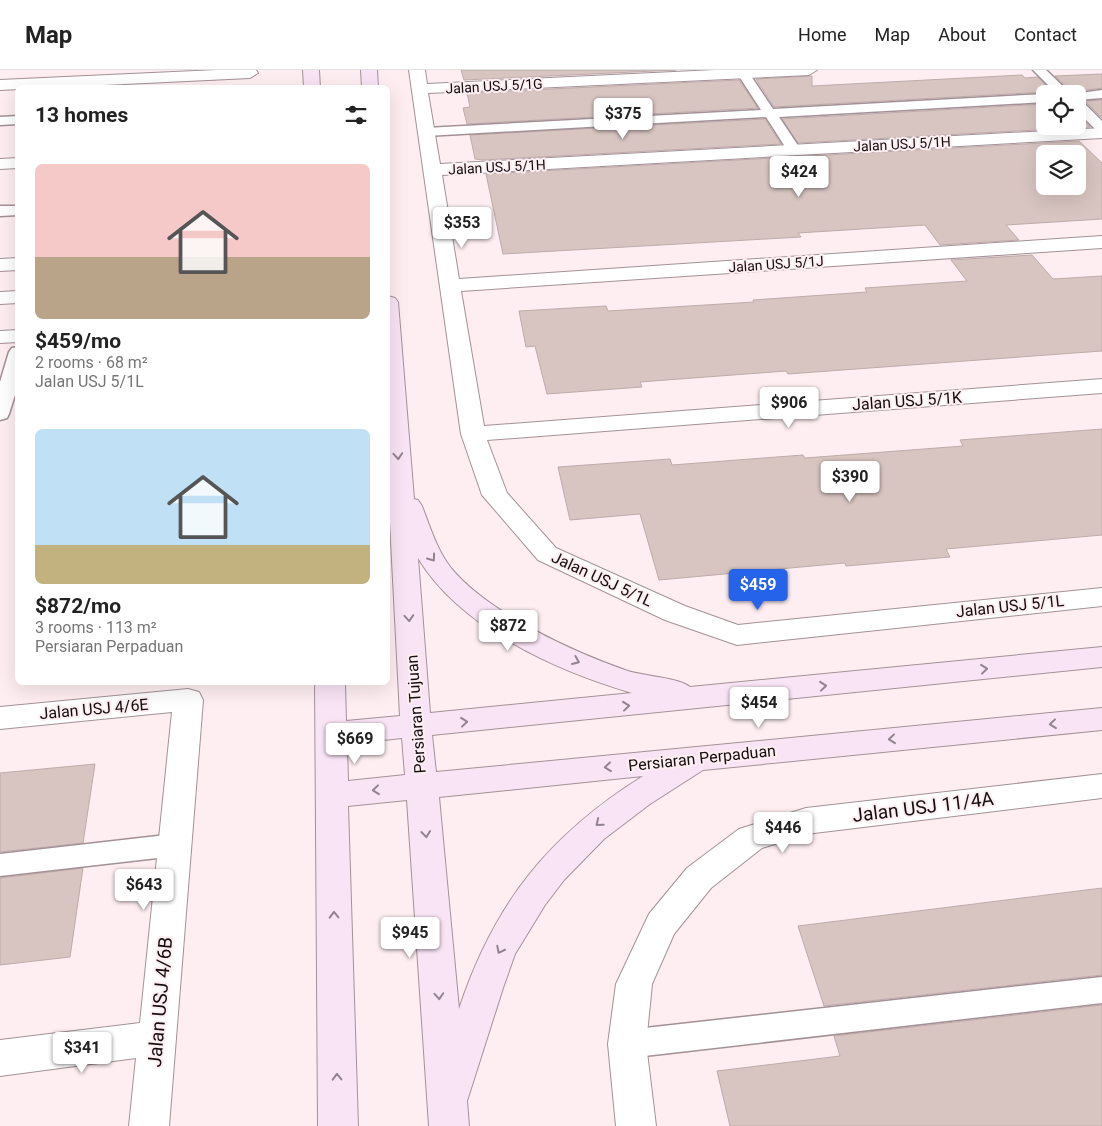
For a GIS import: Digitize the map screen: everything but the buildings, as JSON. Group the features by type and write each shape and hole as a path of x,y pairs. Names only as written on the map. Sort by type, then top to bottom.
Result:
{"main road":[{"path":"311,70 312,85"},
{"path":"369,70 370,85"},
{"name":"Persiaran Tujuan","path":"390,335 416,727 428,851 448,1115"},
{"path":"399,481 427,552 449,582 488,615 541,646 599,671 663,691 712,697"},
{"path":"332,734 1102,657"},
{"path":"330,685 338,1126"},
{"name":"Persiaran Perpaduan","path":"331,795 1102,719"},
{"path":"448,1115 498,952 531,896 567,854 597,824 637,795 699,758"}],"street":[{"name":"Jalan USJ 5/1L","path":"417,70 473,434 495,495 547,554 675,613 737,635 1102,597"},
{"name":"Jalan USJ 5/1G","path":"420,89 809,70"},
{"path":"0,85 250,77"},
{"name":"Jalan USJ 5/1H","path":"432,170 1102,133"},
{"path":"0,164 15,163"},
{"name":"Jalan USJ 5/1J","path":"450,286 1102,242"},
{"path":"0,265 15,264"},
{"path":"0,298 15,297"},
{"path":"0,338 15,336"},
{"name":"Jalan USJ 5/1K","path":"473,434 1102,386"},
{"name":"Jalan USJ 4/6E","path":"0,718 188,700"},
{"name":"Jalan USJ 4/6B","path":"149,1126 188,700"},
{"name":"Jalan USJ 11/4A","path":"636,1126 626,1044 634,984 661,925 698,878 751,838 806,821 1102,786"},
{"path":"0,1058 157,1038"}],"lane":[{"path":"1038,70 1055,85"},
{"path":"742,72 794,150"},
{"path":"1086,95 1102,94"},
{"path":"426,132 1036,98"},
{"path":"1086,113 1102,128"},
{"path":"0,121 15,120"},
{"path":"0,211 15,210"},
{"path":"0,414 15,362"},
{"path":"0,865 175,845"},
{"path":"626,1044 1102,990"}]}
